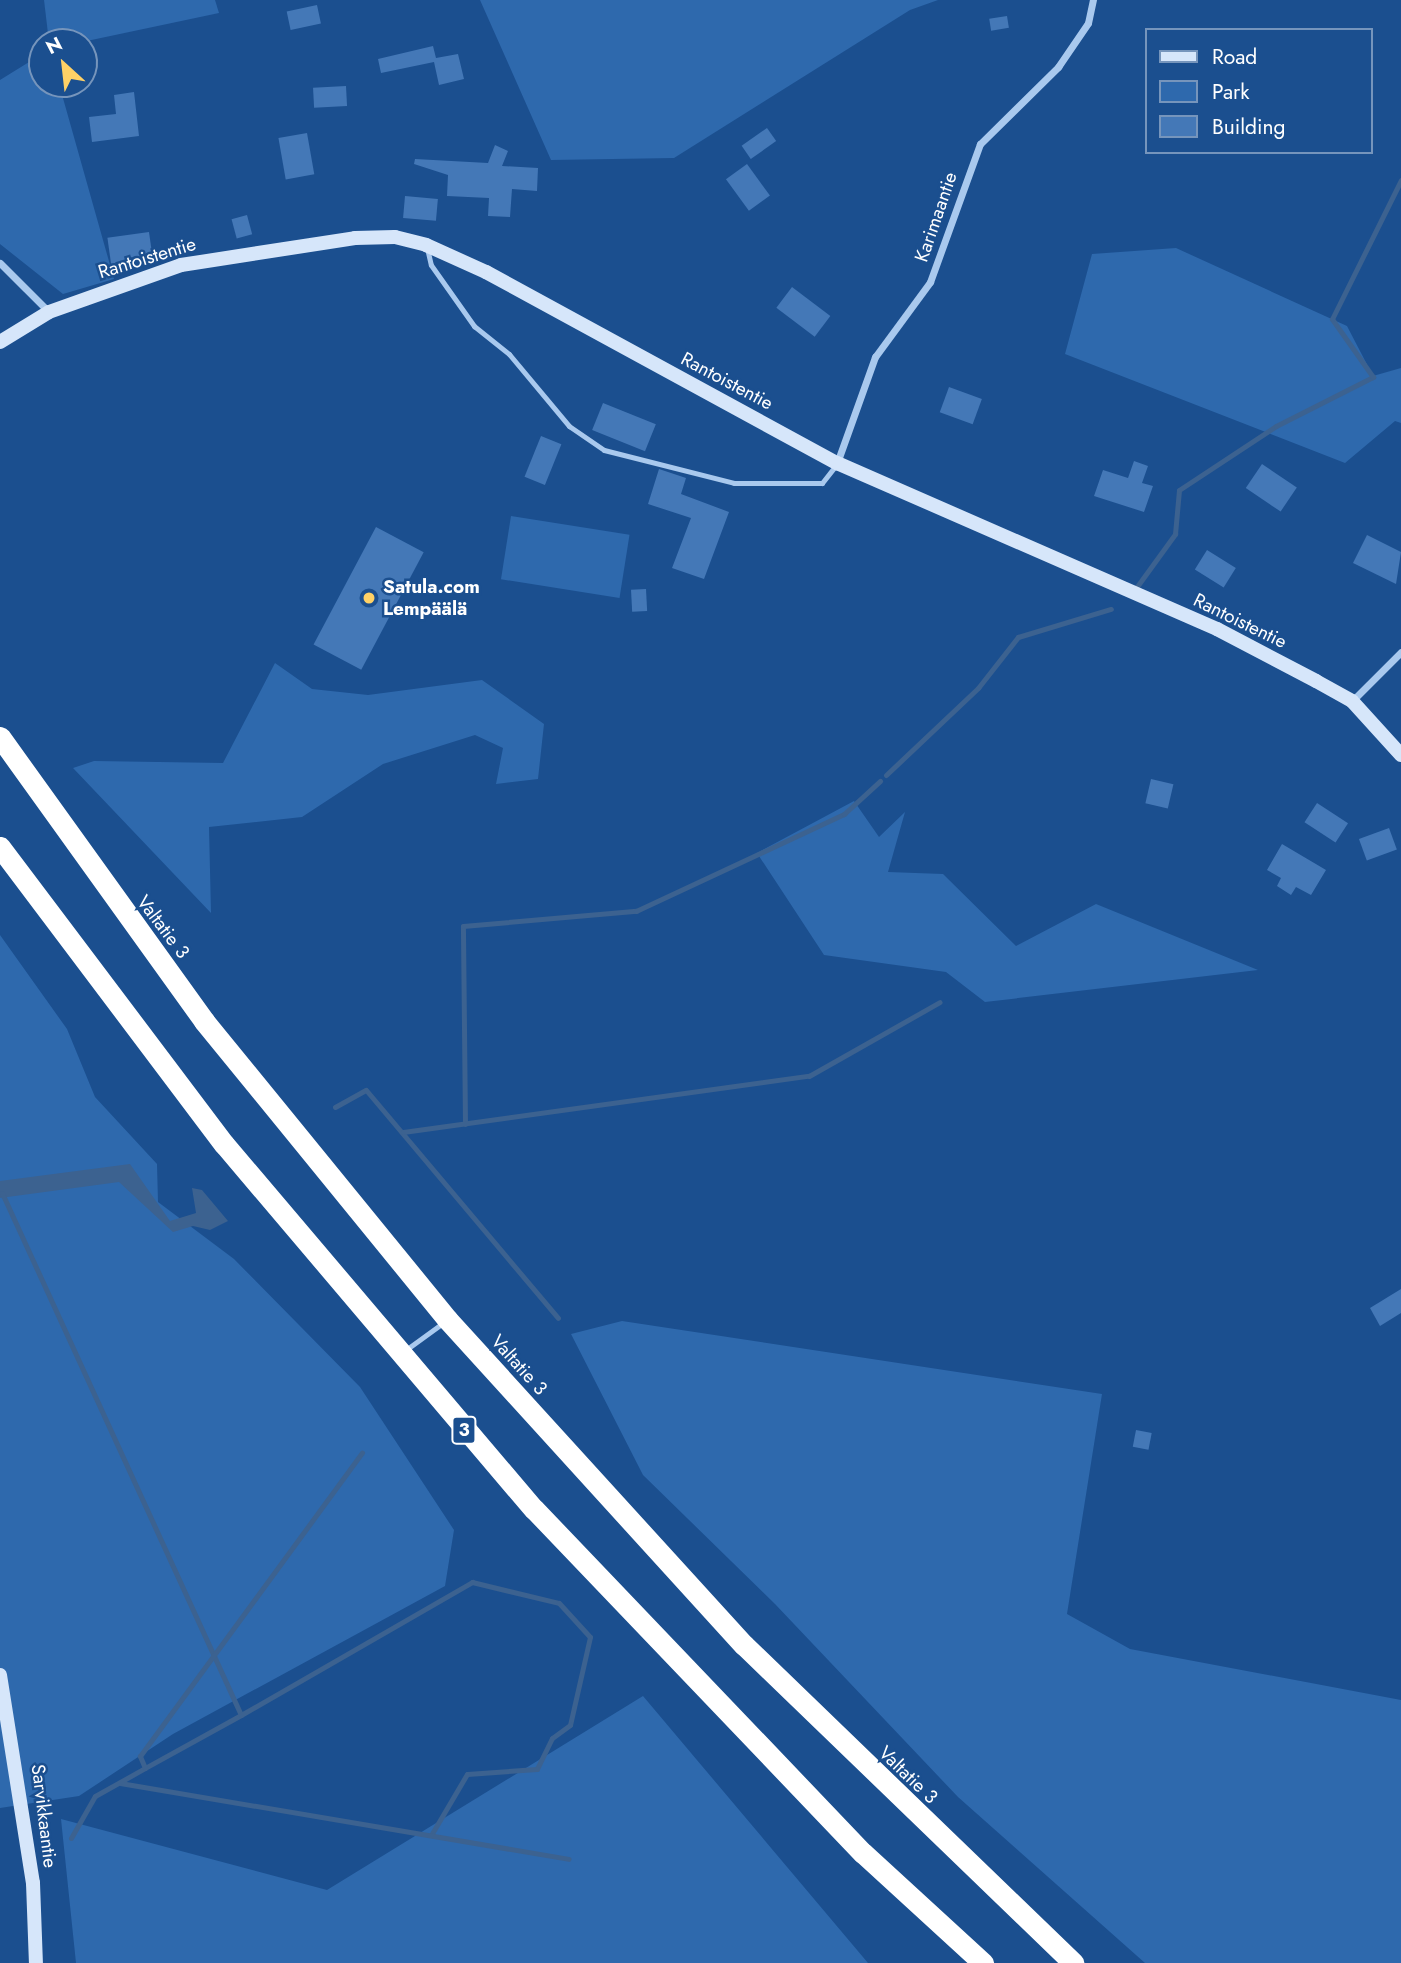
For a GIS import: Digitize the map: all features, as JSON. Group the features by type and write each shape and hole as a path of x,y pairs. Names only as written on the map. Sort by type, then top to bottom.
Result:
{"highway":[{"name":"Valtatie 3","path":"0,737 204,1021 447,1319 744,1645 1073,1963"},
{"name":"3","path":"0,847 216,1133 398,1355 692,1679 863,1853 984,1963"},
{"path":"1035,1929 1088,1963"}],"street":[{"name":"Karimaantie","path":"837,463 875,357 930,282 980,144 1058,67 1088,23 1093,0"},
{"name":"Rantoistentie","path":"0,342 49,312 181,265 272,248 395,237 426,245 837,463 1217,629 1352,701 1401,755"},
{"path":"0,263 49,312"},
{"path":"1352,701 1401,652"},
{"name":"Sarvikkaantie","path":"0,1675 33,1883 36,1963"}],"lane":[{"path":"426,245 431,265 474,326 509,354 569,426 604,450 734,483 822,483 837,463"},
{"path":"398,1355 447,1319"}],"green space":[{"path":"44,0 215,0 219,13 98,39 98,28 47,28"},
{"path":"480,0 938,0 910,10 674,158 551,160"},
{"path":"28,63 28,98 63,98 114,279 63,294 0,244 0,80"},
{"path":"1176,248 1347,326 1373,376 1401,368 1401,423 1395,421 1345,463 1065,354 1092,254"},
{"path":"511,516 630,535 620,598 501,579"},
{"path":"275,663 312,689 368,695 482,680 544,724 538,779 496,784 503,748 475,735 383,764 302,817 209,827 211,913 73,768 94,761 223,763"},
{"path":"854,801 879,837 905,812 888,872 943,874 1016,946 1096,904 1258,970 985,1002 946,972 824,955 757,853"},
{"path":"0,935 67,1029 95,1097 157,1164 158,1202 234,1259 360,1387 454,1530 445,1586 173,1734 79,1796 0,1808"},
{"path":"622,1321 1102,1394 1067,1614 1130,1649 1401,1700 1401,1963 1145,1963 958,1797 775,1604 643,1475 571,1334"},
{"path":"643,1696 868,1963 76,1963 61,1819 327,1890"}],"shaded area":[{"path":"130,1164 170,1221 196,1213 192,1188 202,1190 228,1221 210,1230 193,1226 173,1232 119,1182 0,1198 0,1181"}],"building":[{"path":"317,5 321,24 291,30 287,11"},
{"path":"1007,16 1009,28 991,31 989,19"},
{"path":"433,46 436,58 458,54 464,79 439,85 434,62 381,73 378,59"},
{"path":"346,86 347,106 314,108 313,88"},
{"path":"134,92 139,136 92,142 89,117 116,114 114,95"},
{"path":"767,128 776,141 751,159 742,146"},
{"path":"307,133 314,174 286,179 278,138"},
{"path":"495,145 508,151 502,166 538,168 537,191 512,189 510,217 488,216 489,198 447,196 448,175 414,164 415,159 488,163"},
{"path":"747,164 770,196 749,211 726,179"},
{"path":"405,196 438,199 436,221 403,218"},
{"path":"247,215 252,234 237,238 232,219"},
{"path":"149,232 153,260 111,266 107,238"},
{"path":"792,287 830,316 815,337 776,308"},
{"path":"949,387 982,399 973,424 940,412"},
{"path":"603,403 656,424 645,451 592,430"},
{"path":"541,436 561,444 545,485 525,477"},
{"path":"1134,461 1148,466 1142,483 1153,486 1144,512 1094,496 1103,470 1128,478"},
{"path":"1262,464 1297,487 1281,512 1246,488"},
{"path":"659,469 686,478 681,494 729,512 704,579 672,568 691,518 648,504"},
{"name":"Satula.com Lempäälä","path":"376,527 424,552 361,670 314,644"},
{"path":"1367,535 1401,552 1396,584 1353,563"},
{"path":"1207,550 1236,568 1224,588 1195,570"},
{"path":"646,589 647,611 632,612 631,590"},
{"path":"1151,779 1173,784 1168,809 1145,803"},
{"path":"1317,803 1348,823 1336,842 1304,822"},
{"path":"1389,828 1397,850 1367,861 1359,839"},
{"path":"1282,844 1326,870 1311,895 1296,887 1291,895 1277,886 1281,878 1267,870"},
{"path":"1401,1289 1401,1313 1380,1326 1370,1308"},
{"path":"1136,1430 1152,1433 1148,1450 1133,1447"}],"waterway":[{"path":"1133,592 1175,534 1179,490 1276,426 1373,377 1332,319 1401,180"},
{"path":"886,775 978,688 1018,637 1111,609"},
{"path":"465,1124 463,926 636,911 844,814 880,781"},
{"path":"403,1132 809,1076 940,1002"},
{"path":"335,1107 366,1090 558,1318"},
{"path":"2,1193 241,1715 145,1768"},
{"path":"71,1838 95,1796 145,1768 140,1756 362,1453"},
{"path":"241,1715 472,1582 559,1603 590,1637 570,1725 552,1738 537,1769 467,1774 431,1835"},
{"path":"120,1783 569,1859"}],"place":[{"name":"Satula.com Lempäälä","path":"369,598"}]}
